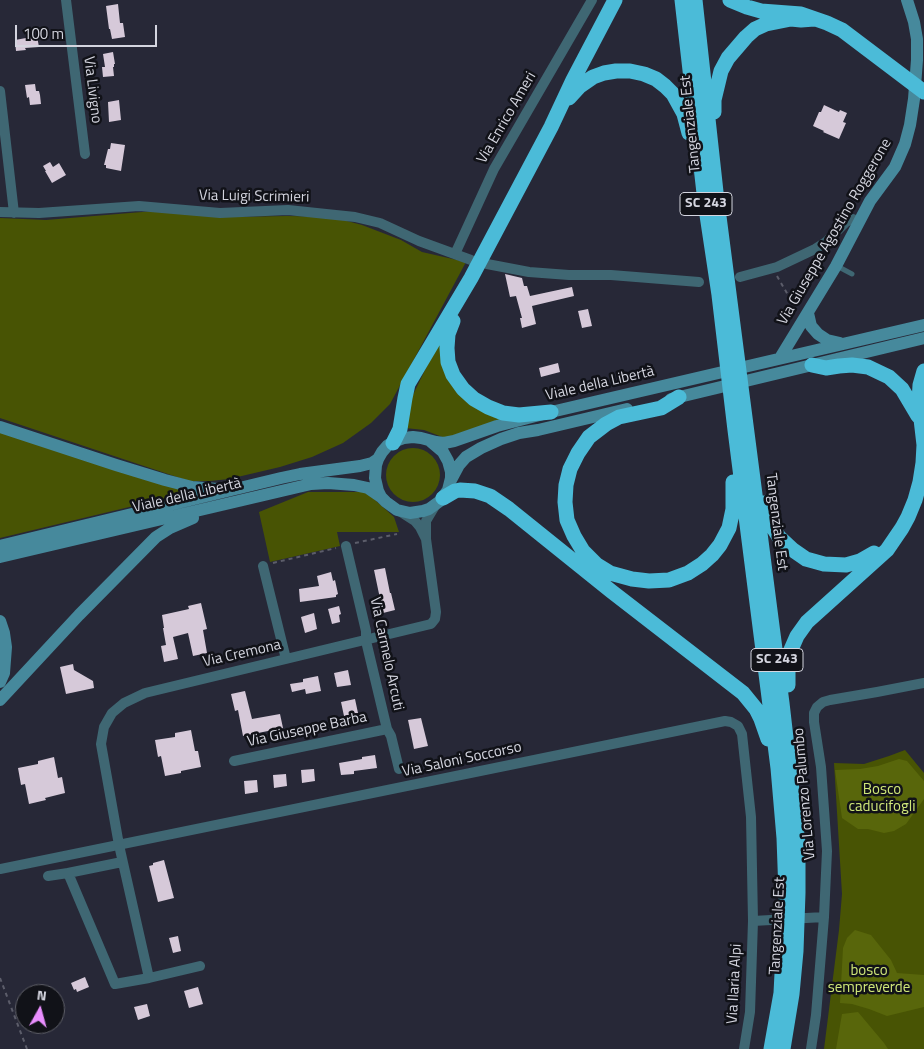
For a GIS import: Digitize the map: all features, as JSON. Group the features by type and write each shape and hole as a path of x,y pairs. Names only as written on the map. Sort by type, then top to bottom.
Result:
{"highway":[{"path":"393,443 400,428 408,384 471,278 551,127 573,80 615,0"},
{"name":"Tangenziale Est","path":"682,0 733,363 778,768 784,838 792,893"},
{"name":"Tangenziale Est","path":"695,0 711,201"},
{"path":"730,0 761,11 801,14 842,30 918,88"},
{"path":"711,201 720,172 714,100 721,72 728,58 736,46 746,37 755,29 766,24 791,19 814,19"},
{"path":"551,127 573,93 593,77 616,71 637,73 656,79 673,94 684,114 694,172 711,201"},
{"path":"471,278 448,334 446,348 448,362 453,375 463,389 474,399 503,413 519,415 551,412"},
{"path":"812,366 826,368 852,365 868,367 889,377 902,389 922,419"},
{"path":"792,778 793,756 788,682 790,652 797,636 807,622 887,550 902,528 915,500 920,482 924,445 920,386 924,371"},
{"path":"679,397 660,408 620,417 606,424 589,437 570,468 565,502 567,520 583,551 597,565 610,573 648,581 669,580 688,573 712,555 720,545 728,528 733,509 733,478 740,429"},
{"path":"740,429 765,515 779,537 793,550 806,558 824,564 846,566 875,553 902,528"},
{"name":"Tangenziale Est","path":"740,429 792,778 798,843 792,893 790,952 792,994 783,1049"},
{"path":"439,502 455,491 468,490 482,493 500,503 744,693 756,709 765,730 784,838"},
{"name":"Tangenziale Est","path":"771,1049 780,993 790,952"}],"main road":[{"name":"Via Giuseppe Agostino Roggerone","path":"780,358 836,266 870,201 895,167 905,144 921,61 914,22 907,0"},
{"path":"808,314 811,326 818,334 828,340 843,344"},
{"name":"Viale della Libertà","path":"0,546 300,474 366,465 378,459 382,452 393,443 404,438 422,438 444,443 454,441 497,426 551,412 924,325"},
{"name":"Viale della Libertà","path":"439,502 450,484 458,465 466,458 481,448 519,433 812,366 924,338"},
{"path":"780,358 783,372"},
{"path":"0,427 116,466 192,487 212,490 250,486"},
{"path":"430,441 443,452 448,461 451,472 450,484"},
{"path":"378,459 374,478 381,497"},
{"name":"Viale della Libertà","path":"0,558 311,484 340,483 360,486 374,492 398,510"},
{"path":"0,700 79,615 156,537 186,520 286,490"},
{"path":"398,510 410,513 423,512 439,502"},
{"path":"0,621 6,648 4,673 0,682"}],"street":[{"name":"Via Livigno","path":"66,0 85,154"},
{"name":"Via Enrico Ameri","path":"455,254 494,169 592,0"},
{"path":"0,91 14,213"},
{"name":"Via Luigi Scrimieri","path":"0,212 39,213 139,206 220,213 288,210 355,217 380,223 419,241 471,260"},
{"path":"740,277 777,267 826,242 846,222 853,219 858,222"},
{"path":"487,264 529,272 569,275 611,275 699,282"},
{"name":"Via Cremona","path":"149,978 122,862 101,744 104,727 112,713 124,703 145,693 431,624 435,619 436,612 426,539 426,521 439,502"},
{"name":"Via Cremona","path":"398,510 415,521 426,539"},
{"name":"Via Carmelo Arcuti","path":"346,546 366,632 366,641 387,729 391,736 399,769"},
{"path":"263,566 286,659"},
{"name":"Via Lorenzo Palumbo","path":"811,1049 816,1015 824,917 827,851 821,767 814,713 823,702 830,700 924,683"},
{"name":"Via Saloni Soccorso","path":"0,869 725,721 738,726 742,734 750,817 753,921"},
{"name":"Via Giuseppe Barba","path":"234,760 387,729"},
{"path":"48,876 122,862"},
{"path":"68,873 115,984 200,966"},
{"path":"753,921 824,917"},
{"name":"Via Ilaria Alpi","path":"744,1049 750,1012 753,921"}],"lane":[{"path":"836,266 852,274"}],"path":[{"path":"767,270 777,275 788,295 794,302 802,306 808,314"},
{"path":"263,566 397,534"},
{"path":"0,978 27,1049"}],"green space":[{"path":"154,211 206,216 332,217 362,225 401,240 422,252 466,262 390,404 371,423 343,443 312,457 229,479 189,481 0,418 0,218 46,220"},
{"path":"441,337 444,366 507,418 445,438 424,430 405,428 410,401"},
{"path":"0,432 196,491 0,538"},
{"path":"408,448 418,448 428,452 436,460 440,475 436,490 428,498 418,502 408,502 398,498 390,490 386,480 386,470 390,460 398,452"},
{"path":"308,492 366,492 394,517 399,532 337,532 340,546 270,562 259,512"},
{"path":"905,750 924,773 924,1049 824,1049 842,894 834,763 864,764"},
{"name":"Bosco caducifogli","path":"899,759 907,761 924,781 924,799 906,824 894,831 884,833 868,829 858,829 842,818 835,770 878,766"},
{"name":"bosco sempreverde","path":"855,930 871,935 891,960 897,973 924,975 924,1007 887,1016 852,1004 840,1003 843,948 847,938"},
{"name":"bosco sempreverde","path":"858,1012 888,1049 836,1049 842,1014"}],"building":[{"path":"118,4 120,23 123,23 125,37 112,39 106,6"},
{"path":"37,36 39,47 16,51 15,40"},
{"path":"113,52 114,76 103,77 102,67 105,67 103,54"},
{"path":"35,84 36,91 39,91 41,104 30,105 25,85"},
{"path":"119,100 121,120 109,122 108,102"},
{"path":"824,105 839,112 840,110 847,113 843,122 846,123 839,139 813,126"},
{"path":"111,143 125,145 121,171 106,168 106,165 104,165"},
{"path":"50,162 53,167 59,163 66,175 52,183 43,166"},
{"path":"505,274 522,278 530,296 572,287 574,296 532,306 536,324 522,328 520,318 522,318 516,296 510,297"},
{"path":"588,309 592,326 582,328 578,311"},
{"path":"558,363 560,372 541,377 539,368"},
{"path":"385,568 395,610 383,613 374,570"},
{"path":"331,572 338,594 336,597 300,602 299,589 319,586 317,576"},
{"path":"201,603 207,629 203,630 207,653 193,656 188,633 173,637 178,659 164,662 161,646 166,645 162,615 189,609 188,606"},
{"path":"339,606 340,622 332,624 328,609"},
{"path":"314,613 317,629 305,633 301,617"},
{"path":"73,664 74,670 93,681 94,688 66,694 60,667"},
{"path":"348,670 351,685 337,687 334,673"},
{"path":"318,676 321,691 306,694 305,689 292,692 290,684 303,682 303,679"},
{"path":"245,691 252,719 280,714 283,728 243,736 238,710 235,711 231,694"},
{"path":"355,699 358,713 344,716 341,702"},
{"path":"421,718 428,746 414,749 408,720"},
{"path":"191,730 195,751 198,751 201,767 165,776 161,756 158,757 155,740 175,737 175,733"},
{"path":"375,755 377,768 341,775 339,763"},
{"path":"54,757 58,778 62,777 65,793 29,804 25,784 21,785 18,768 38,764 38,761"},
{"path":"314,769 315,781 302,783 301,770"},
{"path":"286,774 287,786 274,788 273,775"},
{"path":"257,780 258,792 245,794 244,781"},
{"path":"164,860 174,898 158,902 149,866"},
{"path":"178,936 181,951 173,953 169,938"},
{"path":"85,977 89,987 77,992 76,989 74,990 71,983"},
{"path":"198,987 203,1004 189,1008 184,991"},
{"path":"147,1004 150,1016 138,1020 134,1007"}]}
